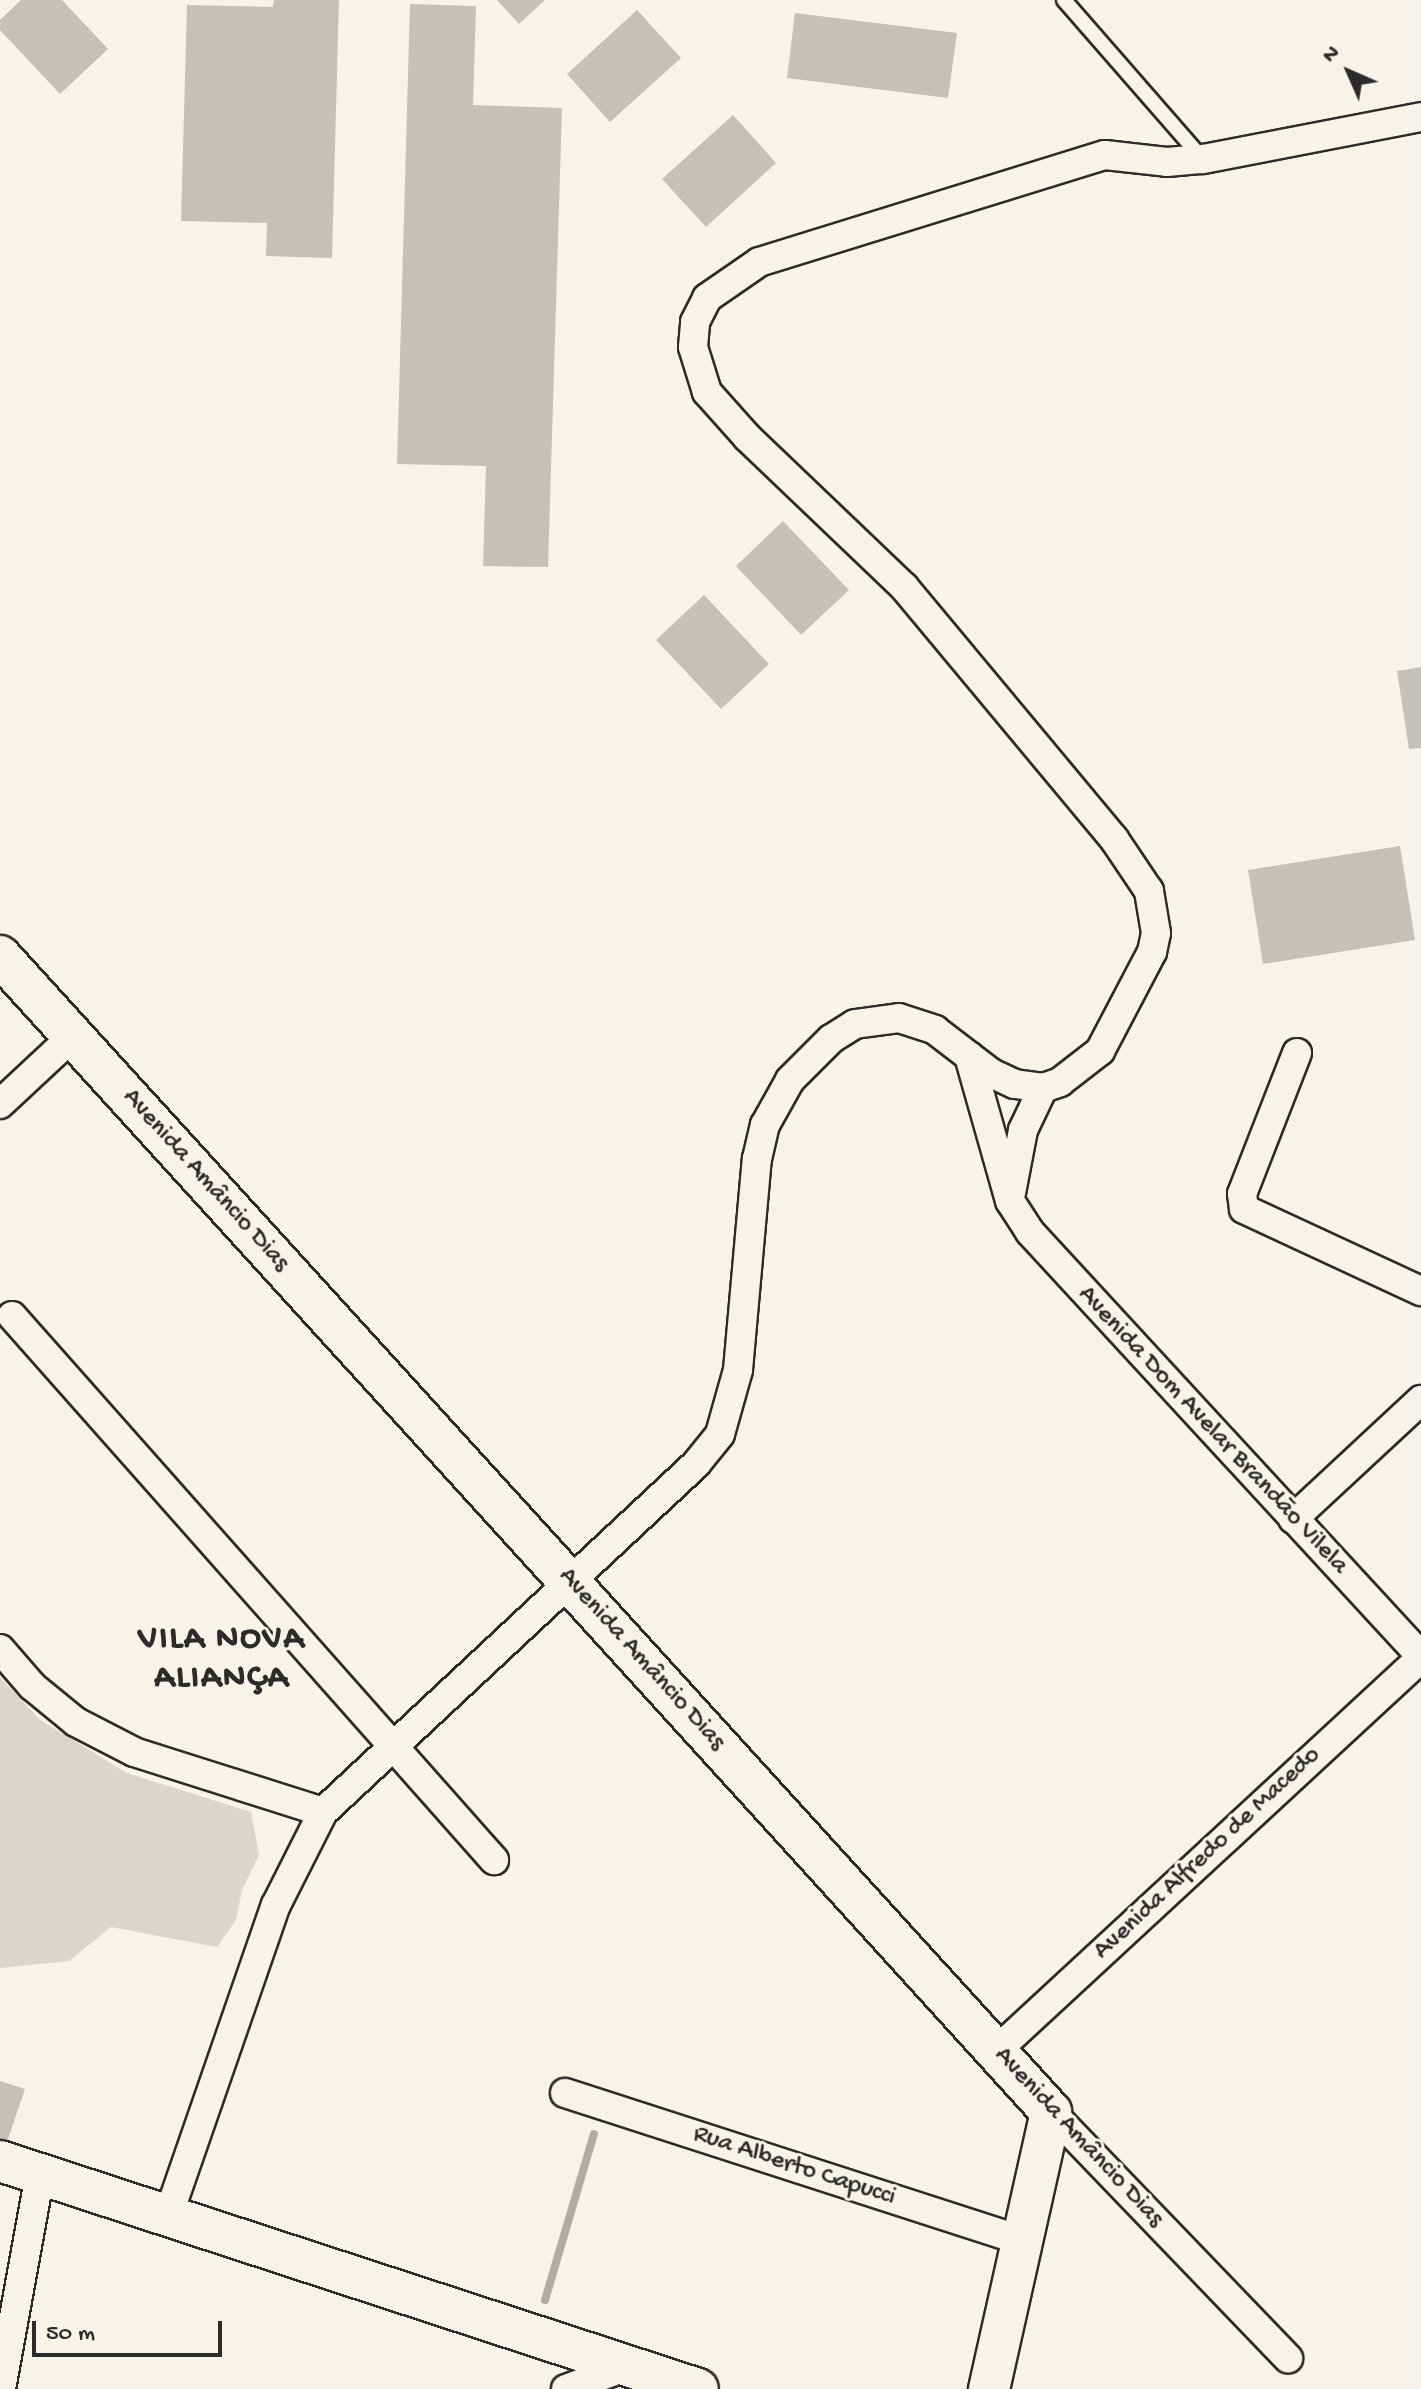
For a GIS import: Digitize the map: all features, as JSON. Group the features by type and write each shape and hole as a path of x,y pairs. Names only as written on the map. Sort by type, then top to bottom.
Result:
{"street":[{"path":"167,2219 276,1905 323,1812 696,1464 720,1434 738,1370 757,1159 765,1125 790,1080 831,1039 875,1019 919,1022 1015,1084 1043,1088 1080,1070 1116,1028 1152,952 1156,933 1149,891 1114,839 904,587 723,412 698,371 695,322 707,298 759,262 1105,155 1167,162 1203,159 1421,117"},
{"name":"Avenida Amâncio Dias","path":"0,956 1051,2112 1288,2358"},
{"path":"0,1104 73,1036"},
{"path":"1297,1053 1242,1194 1244,1209 1421,1291"},
{"name":"Avenida Dom Avelar Brandão Vilela","path":"969,1056 1010,1201 1060,1266 1421,1657"},
{"path":"1010,1201 1023,1130 1043,1088"},
{"path":"12,1316 494,1860"},
{"path":"1293,1519 1421,1400"},
{"path":"0,1649 32,1686 76,1722 111,1740 323,1812"},
{"name":"Avenida Alfredo de Macedo","path":"996,2051 1421,1657"},
{"name":"Rua Alberto Capucci","path":"565,2093 1023,2241"},
{"path":"989,2389 1051,2112"},
{"path":"0,2161 167,2219 698,2389"},
{"path":"1,2389 40,2175"},
{"path":"566,2389 625,2367"}],"lane":[{"path":"1064,0 1203,159"}],"shaded area":[{"path":"0,1677 39,1719 127,1773 251,1812 259,1855 242,1890 236,1920 217,1947 111,1927 69,1961 0,1968"}],"building":[{"path":"21,0 62,0 108,49 60,94 0,30 0,20"},
{"path":"274,0 339,0 332,258 266,256 267,223 181,221 187,5 273,7"},
{"path":"497,0 545,0 519,24"},
{"path":"410,4 476,6 473,105 562,108 548,567 483,566 486,466 397,464"},
{"path":"637,10 681,58 610,122 567,74"},
{"path":"795,13 957,33 948,98 787,78"},
{"path":"733,115 776,163 706,227 662,179"},
{"path":"783,521 849,590 801,635 736,566"},
{"path":"704,595 769,664 721,709 656,640"},
{"path":"1421,667 1421,748 1409,749 1397,671"},
{"path":"1400,846 1415,940 1263,964 1248,870"},
{"path":"0,2081 25,2089 8,2139 0,2139"}],"waterway":[{"path":"545,2300 594,2134"}],"district":[{"name":"VILA NOVA ALIANÇA","path":"222,1660"}]}
